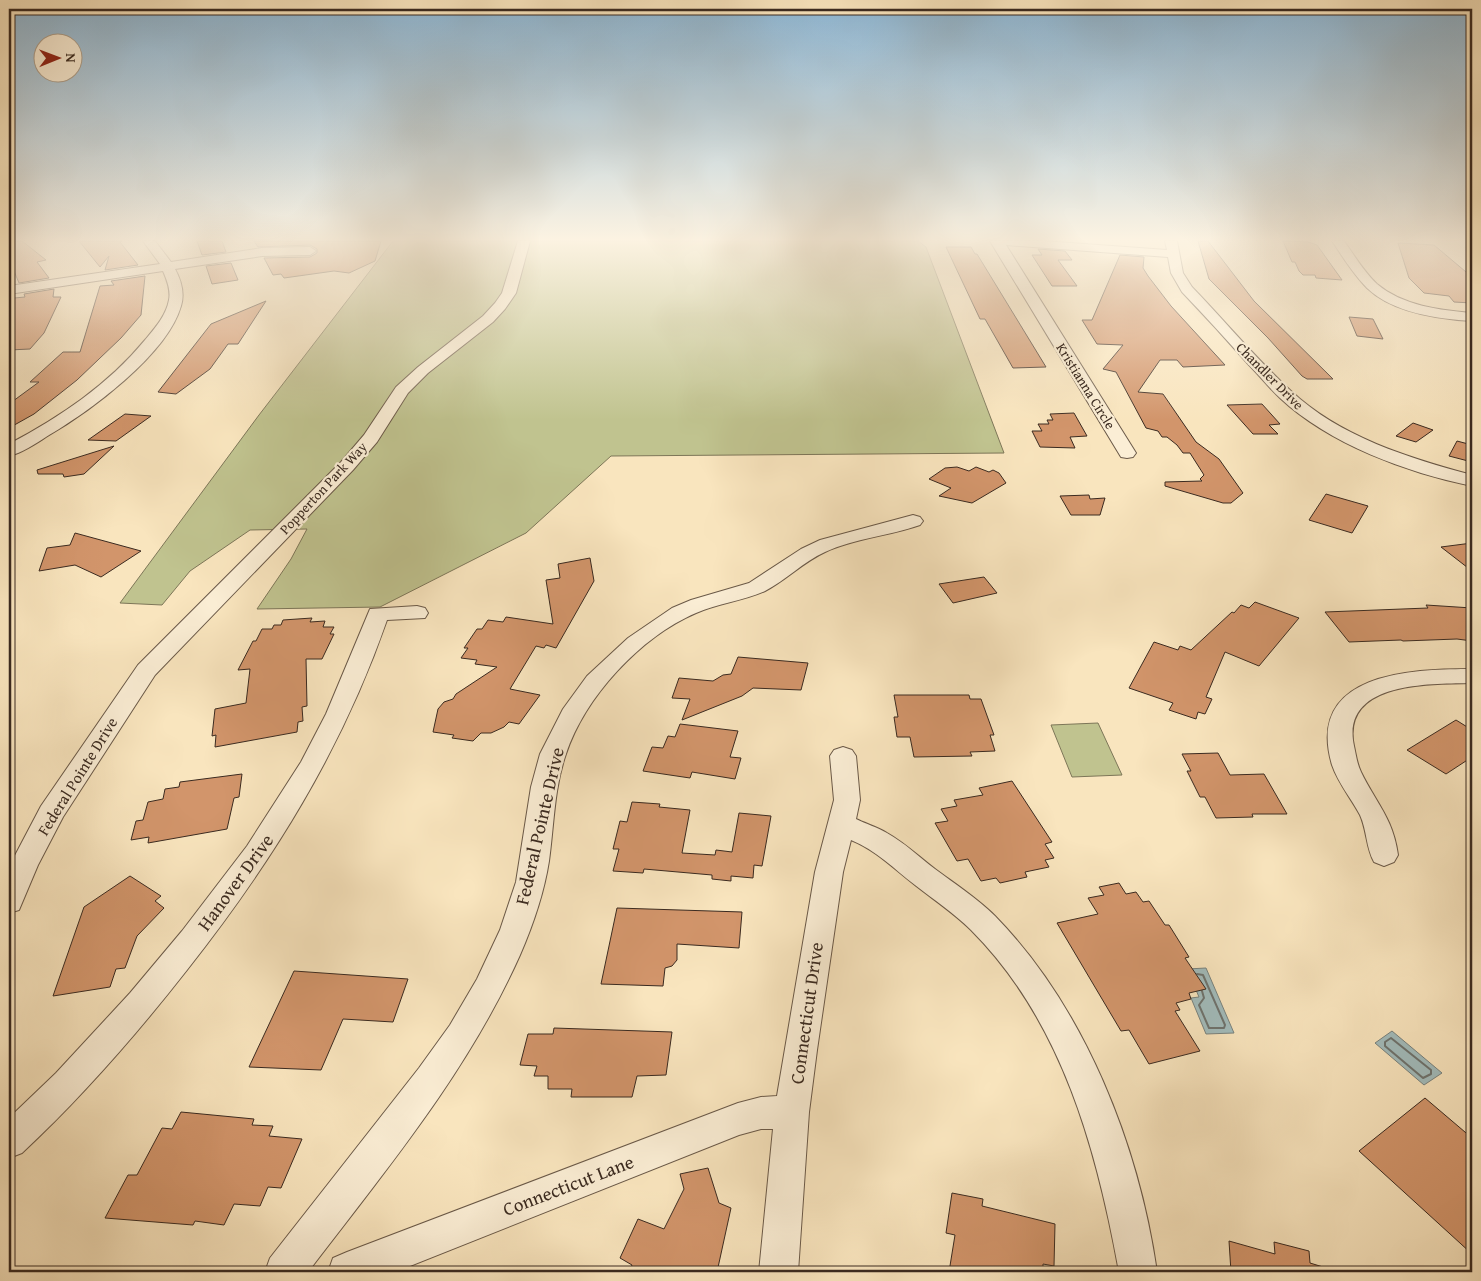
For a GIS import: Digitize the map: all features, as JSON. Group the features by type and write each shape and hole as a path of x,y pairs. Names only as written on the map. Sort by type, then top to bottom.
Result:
{"street":[{"path":"9,451 81,407 111,385 143,354 164,327 175,301"},
{"name":"Popperton Park Way","path":"158,657 347,466 371,438 402,390 423,370 495,313 504,301"},
{"name":"Kristianna Circle","path":"1033,301 1127,453"},
{"name":"Chandler Drive","path":"1198,301 1300,408 1341,433 1367,446 1421,467 1472,481"},
{"path":"1399,301 1418,308 1472,317"},
{"name":"Federal Pointe Drive","path":"284,1272 423,1093 468,1026 486,994 511,938 528,887 533,868 544,788 555,747 575,707 590,688 621,656 674,614 707,601 755,587 801,556 825,545 884,531 913,521"},
{"name":"Hanover Drive","path":"9,1141 58,1095 131,1015 191,943 234,885 274,827 334,726 352,687 378,614 418,613"},
{"name":"Federal Pointe Drive","path":"9,902 24,865 52,813 132,689 158,657"},
{"path":"1384,855 1381,833 1345,765 1339,743 1340,723 1349,706 1364,693 1383,683 1407,678 1472,676"},
{"name":"Connecticut Drive","path":"778,1272 792,1112 819,927 829,872 847,800 844,756"},
{"path":"842,824 877,840 964,906 1003,945 1029,980 1064,1038 1097,1108 1123,1192 1138,1272"},
{"name":"Connecticut Lane","path":"347,1272 738,1118 792,1112"}],"green space":[{"path":"347,301 946,301 1004,453 611,456 526,533 380,607 257,609 291,559 307,529 250,530 190,571 162,605 120,603 259,415"},
{"path":"1098,723 1122,775 1072,777 1051,725"}],"water":[{"path":"1206,968 1234,1033 1206,1034 1191,998 1199,997 1187,969"},
{"path":"1392,1031 1442,1073 1424,1085 1375,1043"}],"building":[{"path":"14,301 59,301 44,333 30,349 9,350 9,322"},
{"path":"96,301 142,301 141,315 121,338 77,380 34,414 9,428 9,404 39,382 30,382 63,352 80,352"},
{"path":"266,301 238,344 228,344 210,369 176,394 158,392 211,324"},
{"path":"971,301 1006,301 1046,367 1013,368 985,319 980,319"},
{"path":"1100,301 1167,301 1225,365 1183,367 1177,360 1160,360 1138,392 1163,394 1196,442 1219,459 1243,493 1231,503 1223,503 1165,486 1165,482 1202,481 1200,479 1204,475 1190,453 1183,453 1167,437 1162,437 1158,431 1146,428 1116,372 1103,369 1123,345 1097,344 1082,320 1092,320"},
{"path":"1231,301 1254,301 1333,379 1307,379 1302,376"},
{"path":"1453,301 1472,301 1472,303"},
{"path":"1349,317 1373,319 1383,339 1357,336"},
{"path":"1262,404 1280,424 1269,425 1278,434 1253,434 1227,405"},
{"path":"1074,413 1087,436 1070,437 1075,448 1040,447 1032,431 1042,431 1038,424 1049,424 1047,420 1053,420 1050,414"},
{"path":"125,414 151,416 116,441 88,440"},
{"path":"1413,423 1433,430 1416,442 1396,436"},
{"path":"1457,441 1472,445 1472,462 1449,456"},
{"path":"114,446 84,474 64,477 63,474 38,474 37,470"},
{"path":"957,467 969,471 976,467 989,472 993,470 999,473 1006,483 972,503 939,496 951,488 929,479 945,468"},
{"path":"1326,494 1368,506 1352,533 1309,520"},
{"path":"1089,495 1090,499 1105,498 1100,515 1071,515 1060,496"},
{"path":"75,533 141,551 101,577 75,565 39,571 47,548 70,545"},
{"path":"1472,543 1472,571 1441,547"},
{"path":"590,558 594,581 556,648 546,645 544,648 536,646 510,689 540,695 519,724 509,722 504,727 491,733 481,733 473,741 452,738 454,735 433,732 438,709 444,702 453,699 456,694 497,667 475,664 477,660 461,658 468,648 464,648 477,629 482,629 488,620 503,622 506,617 553,624 546,580 560,578 558,564"},
{"path":"984,577 997,593 953,603 939,584"},
{"path":"1255,602 1299,618 1259,666 1225,652 1206,697 1212,699 1205,714 1198,712 1196,719 1169,710 1173,703 1129,688 1154,642 1178,650 1180,646 1191,650 1241,605 1249,608"},
{"path":"1426,605 1472,608 1472,641 1457,639 1349,642 1325,612 1428,608"},
{"path":"312,618 310,622 325,621 323,627 334,627 330,634 334,634 322,659 306,659 307,706 302,707 303,721 298,722 297,732 215,747 216,735 212,736 215,709 246,703 250,669 238,670 253,641 256,641 262,629 272,629 274,625 281,625 283,620"},
{"path":"738,657 808,663 801,690 753,688 742,696 682,720 690,699 672,698 679,678 713,681 723,675 731,674"},
{"path":"894,695 969,695 970,699 981,699 994,735 990,735 995,751 970,752 972,756 914,757 910,737 897,737 894,717 898,717"},
{"path":"1456,720 1472,730 1472,757 1446,774 1407,750"},
{"path":"680,724 738,731 730,757 741,758 735,779 692,772 690,778 643,771 652,747 663,748 668,736 675,737"},
{"path":"1218,753 1230,775 1264,774 1287,814 1252,814 1253,817 1216,818 1205,797 1200,797 1187,771 1191,771 1182,754"},
{"path":"242,774 239,797 234,798 227,829 148,843 149,837 131,840 136,821 143,820 148,802 163,799 165,789 179,787 180,782"},
{"path":"1012,781 1052,842 1045,844 1054,858 1045,860 1049,867 1025,872 1027,877 1000,883 996,878 981,881 968,859 957,861 935,823 948,821 941,809 957,806 954,800 983,795 979,788"},
{"path":"632,802 660,804 659,807 690,810 682,853 715,855 716,850 732,852 739,813 771,816 762,866 754,865 753,878 731,876 731,881 712,879 712,875 644,869 643,873 613,871 619,849 613,849 620,821 627,822"},
{"path":"130,876 161,896 155,901 164,908 137,936 125,968 116,969 110,987 53,996 84,907"},
{"path":"1119,883 1126,894 1136,892 1143,902 1149,901 1165,925 1169,925 1189,957 1185,958 1206,989 1189,993 1191,999 1176,1003 1180,1010 1175,1011 1200,1051 1149,1064 1129,1030 1121,1031 1057,923 1098,914 1088,898 1104,895 1099,887"},
{"path":"617,908 742,912 739,948 677,944 677,960 672,966 665,968 663,986 601,984"},
{"path":"294,971 408,979 393,1022 343,1019 321,1070 249,1067"},
{"path":"554,1028 672,1032 666,1075 637,1076 632,1097 571,1097 572,1089 548,1089 548,1076 534,1076 537,1066 520,1065 528,1034 553,1034"},
{"path":"1425,1098 1472,1138 1472,1254 1359,1151"},
{"path":"181,1112 254,1119 252,1125 273,1126 269,1136 302,1139 281,1188 268,1187 260,1206 234,1204 224,1225 195,1221 193,1225 105,1218 128,1175 137,1175 162,1128 172,1129"},
{"path":"708,1168 719,1203 731,1208 717,1272 629,1272 632,1265 620,1258 638,1219 664,1229 684,1189 680,1174"},
{"path":"952,1193 983,1199 982,1206 1055,1224 1054,1266 1043,1264 1043,1272 949,1272 955,1235 946,1233"},
{"path":"1229,1241 1275,1254 1274,1242 1309,1251 1310,1263 1323,1267 1322,1272 1231,1272"}]}
